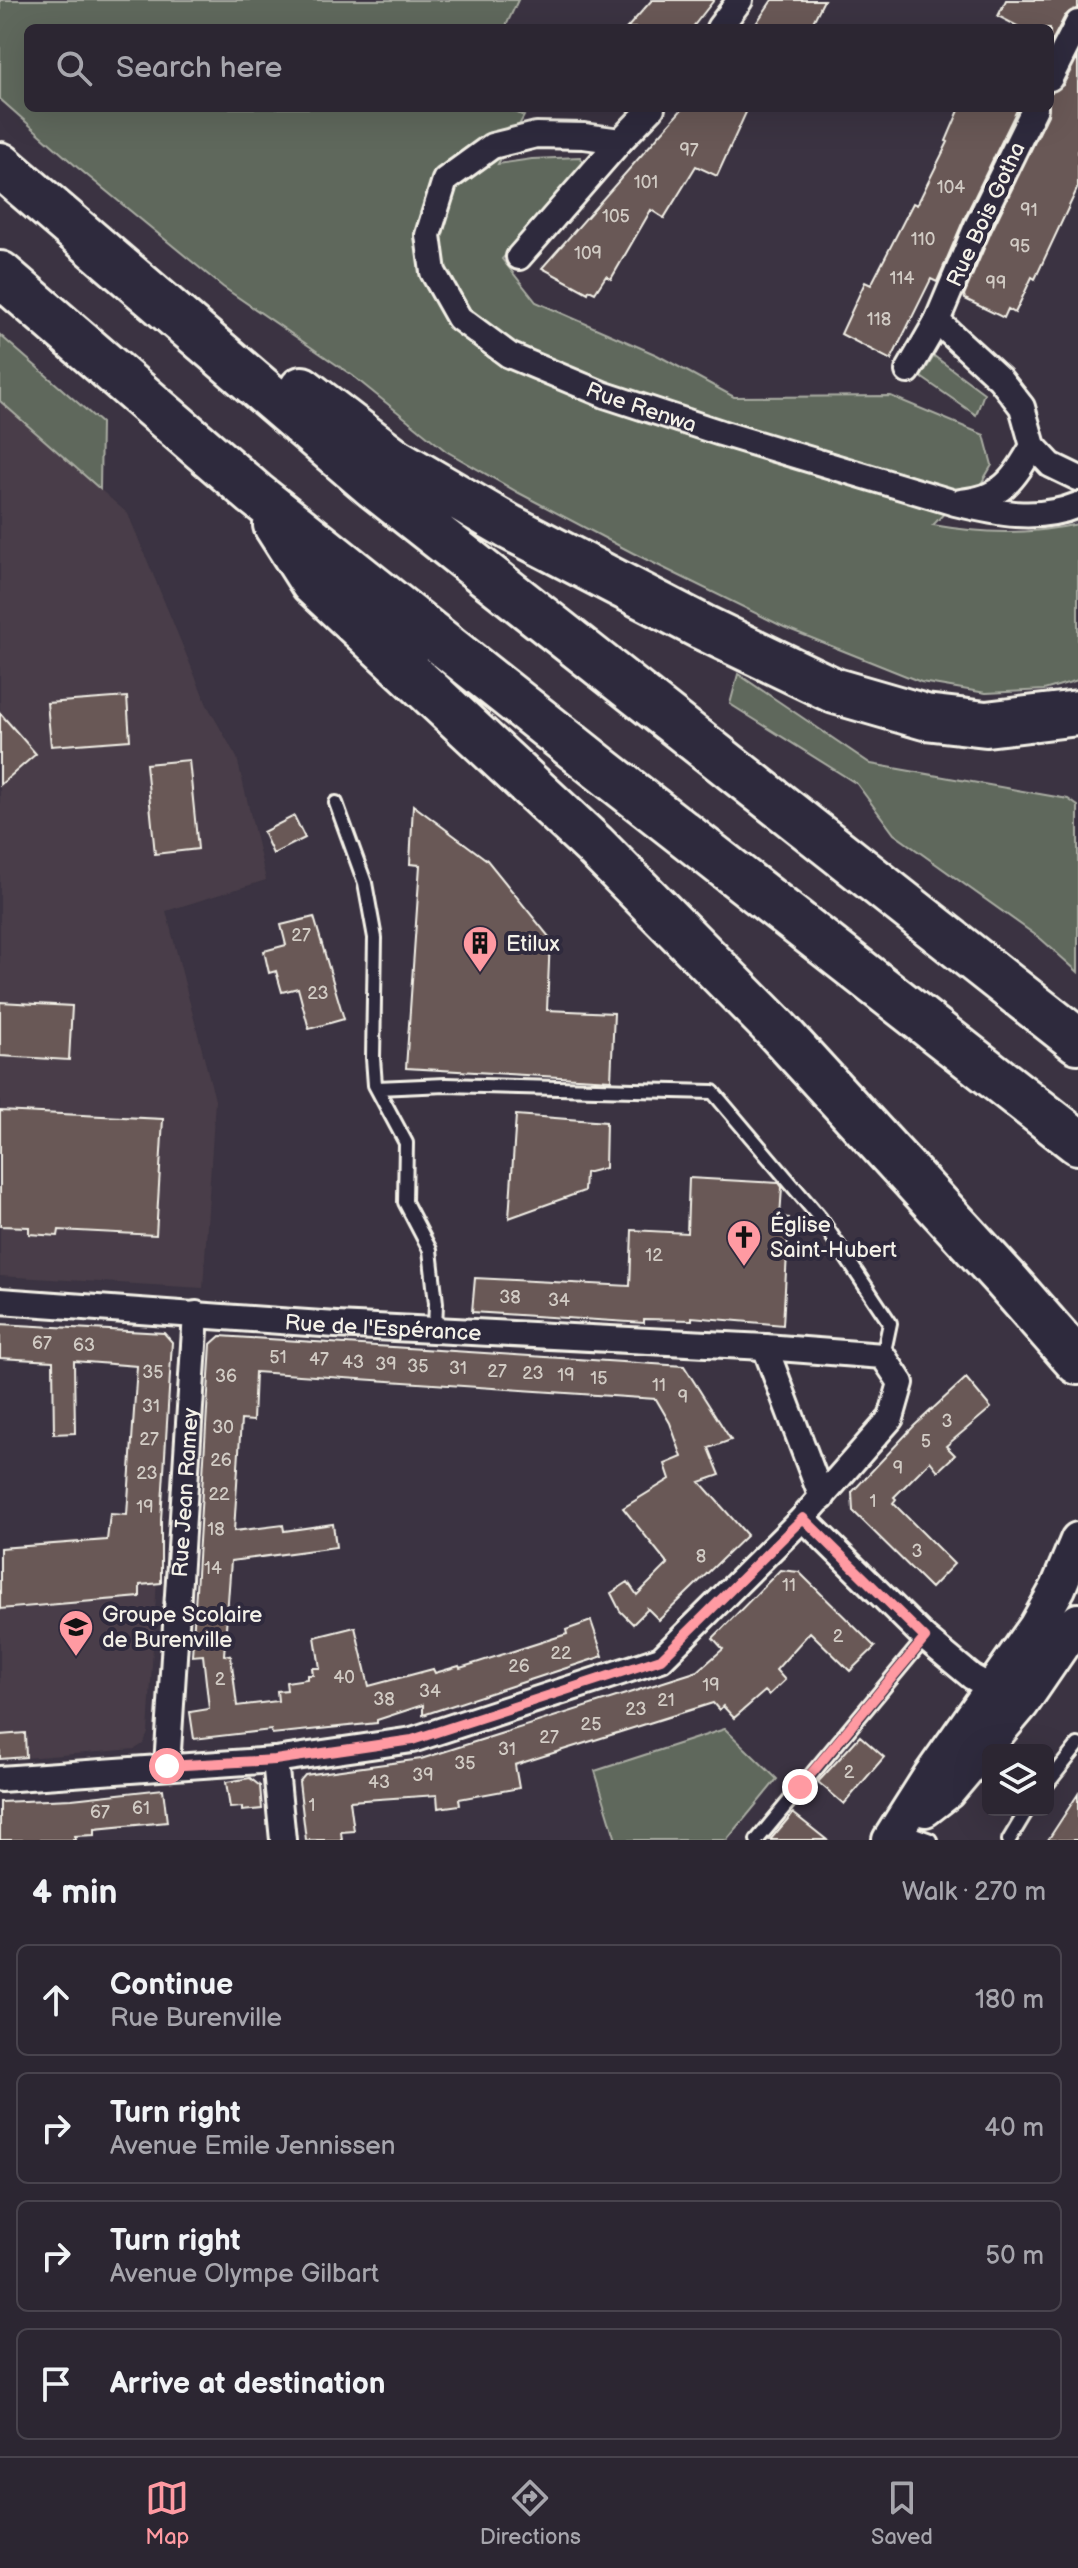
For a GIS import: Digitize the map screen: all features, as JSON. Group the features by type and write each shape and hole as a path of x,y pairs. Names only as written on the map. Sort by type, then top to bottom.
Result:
{"highway":[{"path":"0,165 374,486 1078,1041"},
{"path":"0,274 255,494 613,779 1078,1142"},
{"path":"202,340 290,379 396,461 509,527 702,627 835,691 925,717 986,724 1074,711"},
{"path":"255,494 313,583 594,845 766,1019 1078,1362"}],"street":[{"path":"722,24 740,0"},
{"path":"1054,70 1078,23"},
{"path":"519,257 648,112"},
{"name":"Rue Bois Gotha","path":"908,371 937,321 977,226 1033,112"},
{"name":"Rue Renwa","path":"620,141 584,136 536,135 492,146 445,180 428,235 433,272 459,318 509,355 605,395 721,433 955,503 1018,516 1044,515 1078,505"},
{"path":"937,321 1008,388 1022,407 1033,446 1051,465 1078,478"},
{"path":"955,503 982,500 1001,491 1017,474 1033,446"},
{"name":"Rue de l'Espérance","path":"0,1301 883,1356"},
{"name":"Rue Jean Ramey","path":"167,1766 196,1314"},
{"path":"765,1347 822,1498"},
{"path":"0,1779 275,1760 412,1740 661,1659 803,1518 891,1418 901,1383 883,1356"},
{"path":"803,1518 925,1638 972,1677 1022,1703"},
{"path":"894,1834 991,1688 1036,1627 1058,1588 1078,1540"},
{"path":"894,1834 947,1792 1022,1703 1078,1621"},
{"path":"275,1760 283,1840"}],"lane":[{"path":"336,803 365,883 375,938 373,1058 377,1088 406,1143 405,1202 430,1250 436,1303 435,1330"},
{"path":"377,1088 446,1085 713,1092 820,1218 890,1323 883,1356"},
{"path":"757,1840 925,1638"},
{"path":"1054,1775 1078,1745"},
{"path":"1009,1840 1023,1816"},
{"path":"894,1834 930,1840"}],"shaded area":[{"path":"0,401 128,514 207,705 237,758 266,880 166,911 215,1100 203,1288 0,1276"},
{"name":"Groupe Scolaire de Burenville","path":"160,1525 148,1733 143,1744 135,1749 0,1760 0,1547 126,1535"}],"green space":[{"path":"0,0 518,0 507,24 24,24 24,112 516,112 524,116 498,164 580,157 584,163 502,259 536,302 657,355 734,397 891,396 984,435 992,465 972,499 954,503 933,525 1006,532 1078,524 1078,680 1044,690 986,693 921,682 784,627 519,493 446,451 353,376 223,287 0,99"},
{"path":"0,335 101,423 100,489 0,401"},
{"path":"934,356 984,393 976,415 921,377"},
{"path":"738,674 871,764 1068,799 1078,806 1078,972 1041,939 894,834 857,784 730,704"},
{"path":"725,1729 777,1779 727,1840 616,1840 595,1771"}],"building":[{"path":"652,0 714,0 695,24 631,24"},
{"path":"772,0 824,0 812,24 756,24"},
{"path":"1006,0 1078,0 1078,8 1065,16 1054,37 1054,24 1013,24 998,16"},
{"path":"1078,56 1078,187 1035,279 1032,277 1015,313 1008,309 1004,318 965,299 964,295 1048,112 1054,112 1054,91 1063,85"},
{"path":"679,112 746,112 717,176 696,166 664,218 651,210 611,279 606,276 595,293 589,290 588,293 542,268"},
{"path":"958,112 1016,112 937,282 931,279 891,360 841,334 865,282 871,285 913,203 917,205"},
{"path":"127,697 130,740 51,746 47,703"},
{"path":"0,713 36,754 0,785"},
{"path":"189,760 198,849 155,854 146,764"},
{"name":"Etilux","path":"413,805 487,860 550,938 547,1010 614,1013 611,1080 406,1068 420,865 410,864"},
{"path":"294,816 305,838 273,854 263,832"},
{"path":"314,917 344,1019 309,1029 298,988 282,992 276,971 269,973 264,951 286,945 281,925"},
{"path":"0,1002 72,1006 69,1060 0,1056"},
{"path":"0,1111 163,1119 156,1235 59,1230 58,1236 29,1234 29,1227 0,1226"},
{"path":"516,1115 606,1122 605,1168 585,1173 584,1191 509,1218"},
{"path":"689,1178 779,1183 782,1187 780,1217 789,1218 783,1325 692,1317 692,1320 644,1319 644,1323 472,1312 475,1278 630,1286 632,1230 687,1233"},
{"path":"0,1324 164,1333 172,1342 161,1520 161,1583 140,1585 140,1597 0,1609 0,1548 107,1540 110,1514 127,1515 137,1366 74,1361 75,1433 54,1434 53,1361 0,1358"},
{"path":"220,1336 684,1366 731,1440 709,1448 720,1475 700,1482 747,1535 659,1620 648,1609 633,1624 620,1611 611,1593 628,1582 637,1595 668,1564 623,1508 670,1479 665,1464 682,1457 670,1423 656,1399 255,1372 253,1421 241,1420 234,1531 283,1525 284,1531 333,1524 336,1547 231,1561 224,1655 231,1656 237,1706 278,1701 277,1691 287,1690 286,1682 307,1679 307,1675 313,1675 312,1668 320,1668 315,1637 355,1627 369,1686 433,1669 435,1673 460,1668 567,1634 566,1630 591,1621 603,1656 423,1715 423,1705 377,1720 377,1723 194,1739 190,1712 209,1709 203,1655 192,1656 211,1344"},
{"path":"966,1378 991,1408 946,1446 955,1455 938,1471 930,1461 894,1497 893,1503 954,1564 931,1588 853,1511 852,1492 914,1426"},
{"path":"780,1570 799,1572 875,1647 850,1671 810,1632 776,1670 785,1680 769,1695 765,1691 734,1718 723,1706 719,1710 713,1703 515,1765 519,1788 459,1799 460,1805 438,1808 437,1795 350,1801 354,1831 341,1832 342,1840 306,1840 299,1782 305,1775 421,1759 698,1671 723,1649 713,1638"},
{"path":"25,1733 26,1757 0,1759 0,1735"},
{"path":"860,1736 884,1757 844,1804 818,1782"},
{"path":"250,1778 260,1786 262,1809 242,1811 242,1807 230,1808 226,1782"},
{"path":"163,1789 167,1822 95,1829 95,1835 75,1836 76,1840 0,1840 0,1802 72,1799"},
{"path":"1078,1794 1078,1840 1048,1840"},
{"path":"793,1813 827,1840 770,1840"}],"place":[{"name":"Etilux","path":"480,974"},
{"name":"Église Saint-Hubert","path":"744,1268"},
{"name":"Groupe Scolaire de Burenville","path":"76,1658"}],"route":[{"path":"167,1766 275,1760 412,1740 661,1659 803,1518 925,1638 800,1787"}]}
